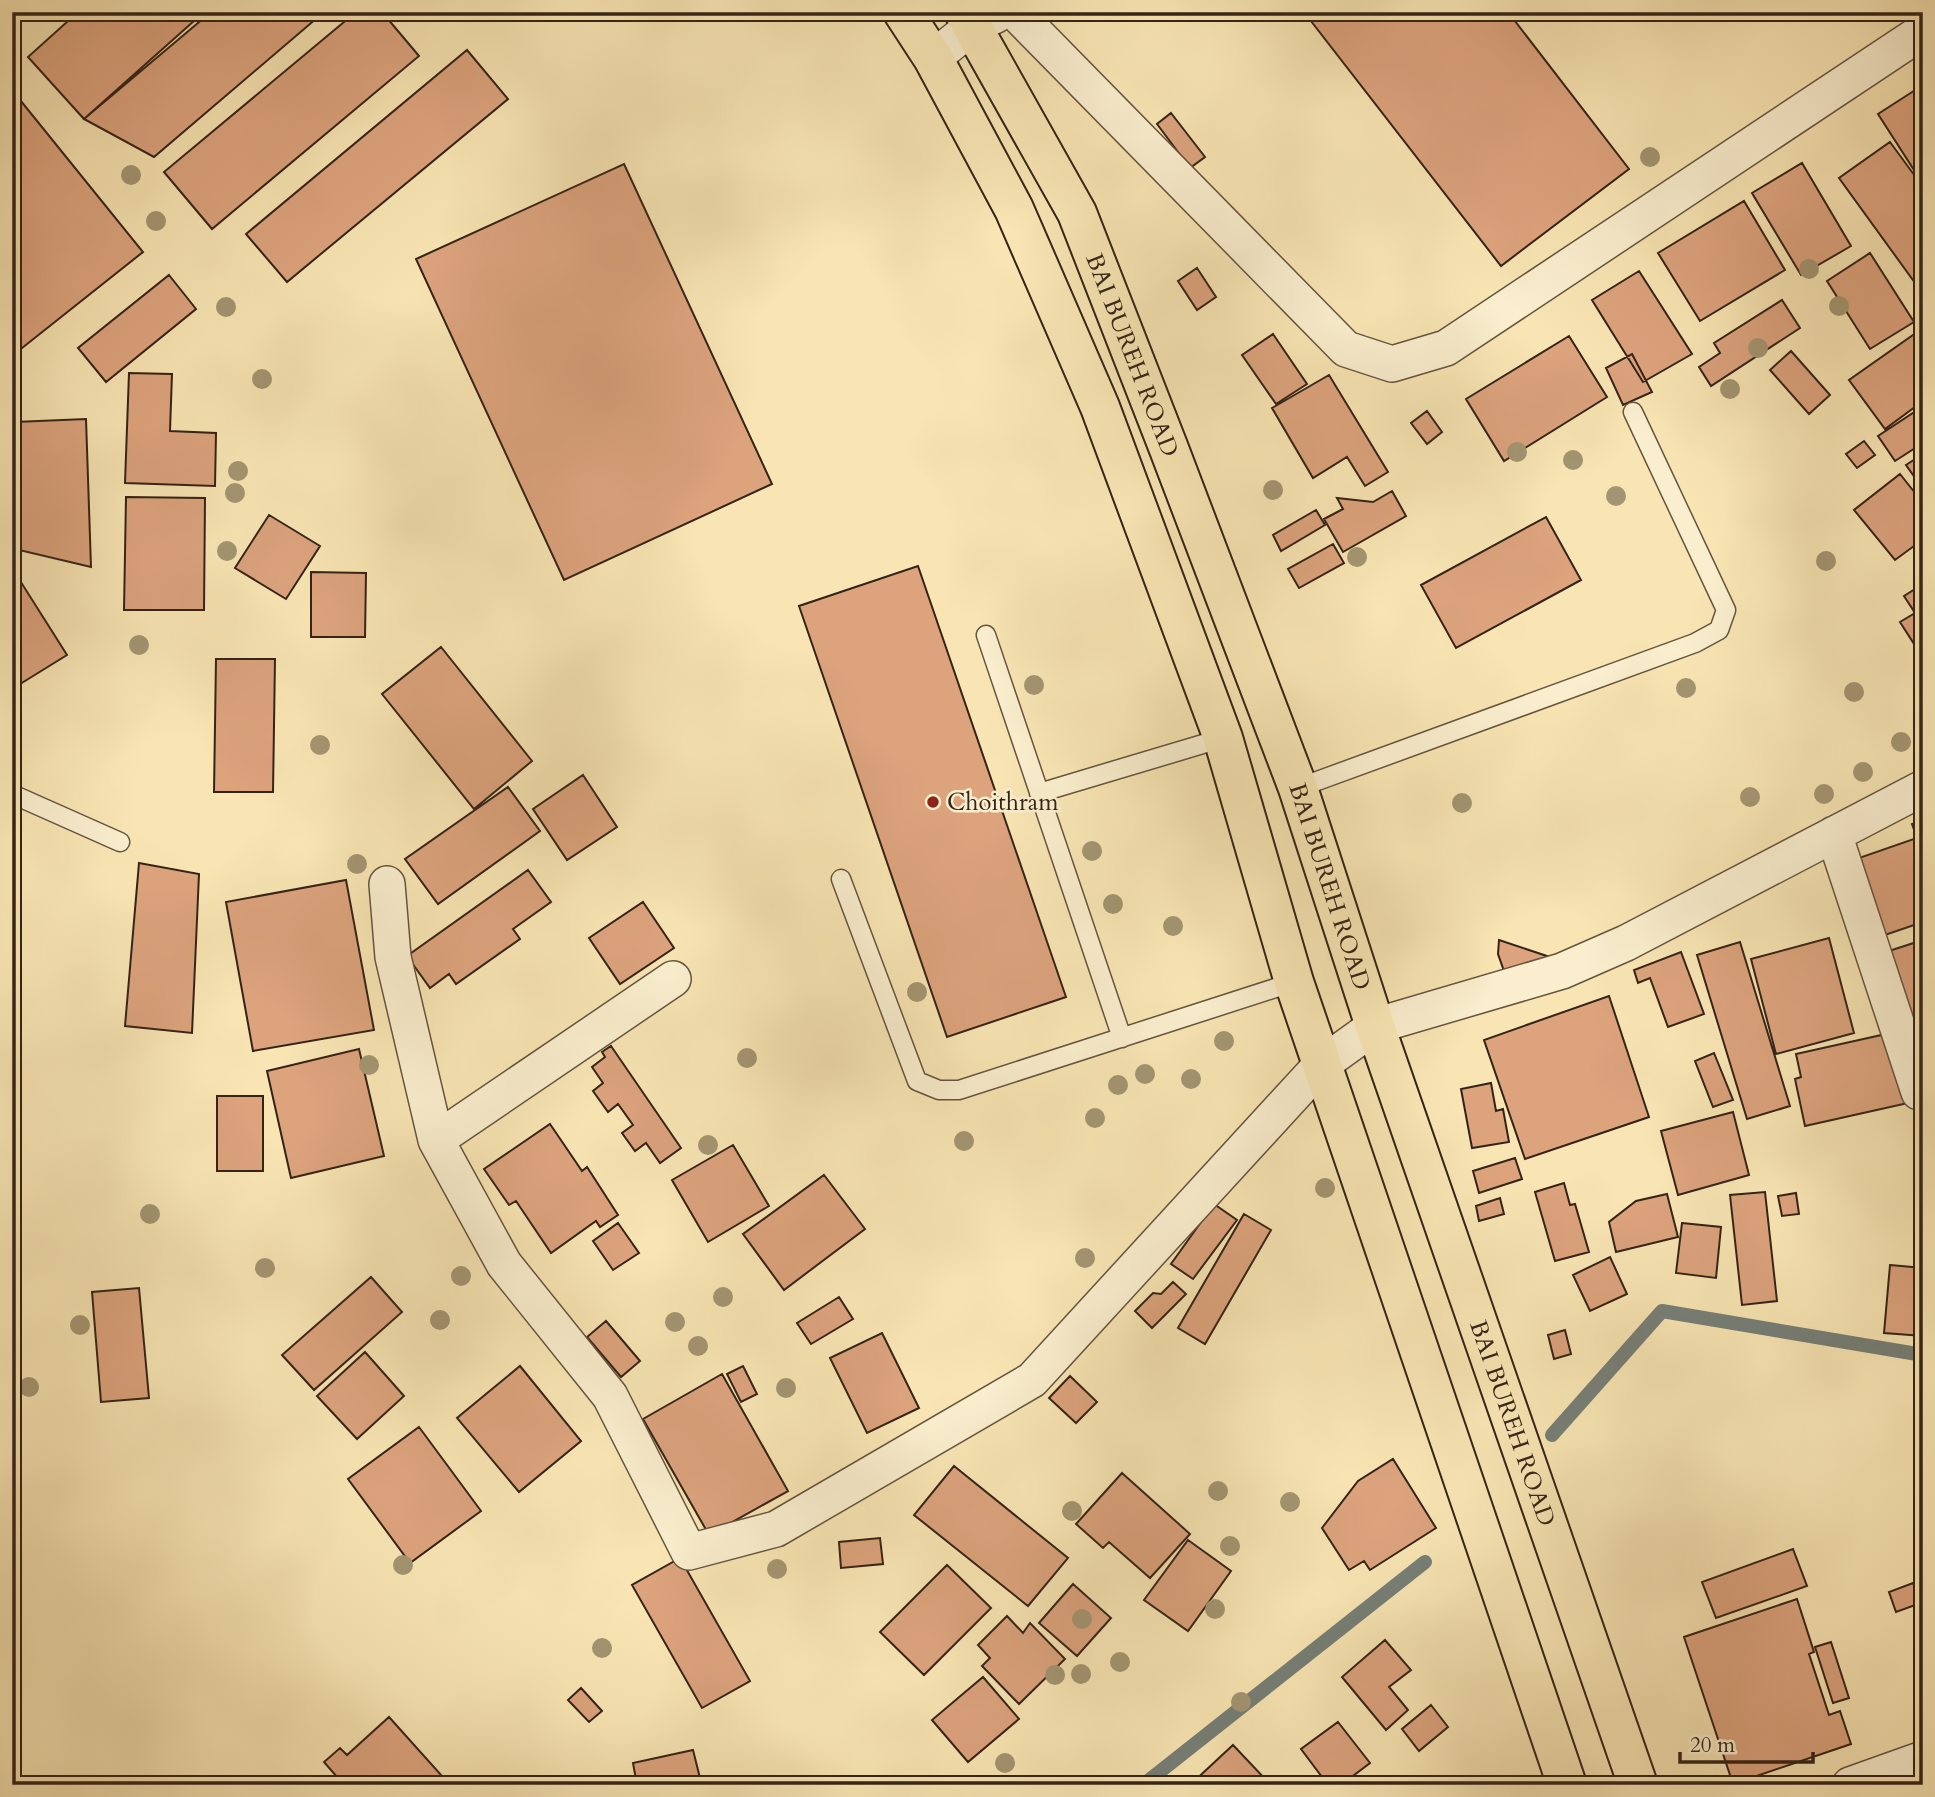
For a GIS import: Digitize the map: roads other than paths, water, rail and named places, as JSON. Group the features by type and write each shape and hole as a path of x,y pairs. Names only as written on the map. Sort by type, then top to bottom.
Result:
{"highway":[{"name":"BAI BUREH ROAD","path":"903,12 933,58 1014,209 1100,407 1223,738 1321,1065 1383,1237 1567,1785"},
{"name":"BAI BUREH ROAD","path":"980,17 1077,213 1298,788 1375,1026 1638,1785"}],"street":[{"path":"1015,12 1346,349 1392,364 1446,348 1923,31"},
{"path":"933,58 980,17"},
{"path":"387,884 393,957 436,1140 504,1264 610,1396 689,1552 776,1529 1032,1380 1321,1065 1375,1026 1562,971 1626,943 1923,788"},
{"path":"1833,834 1919,1091"},
{"path":"436,1140 673,979"},
{"path":"1850,1785 1923,1759"}],"lane":[{"path":"1298,788 1695,643 1719,630 1726,610 1633,412"},
{"path":"986,635 1122,1038"},
{"path":"1039,793 1223,738"},
{"path":"12,794 120,842"},
{"path":"841,879 917,1081 939,1090 959,1090 1294,982"}],"waterway":[{"path":"1552,1435 1662,1311 1923,1355"},
{"path":"1143,1785 1425,1562"}],"place":[{"name":"Choithram","path":"933,802"}]}
